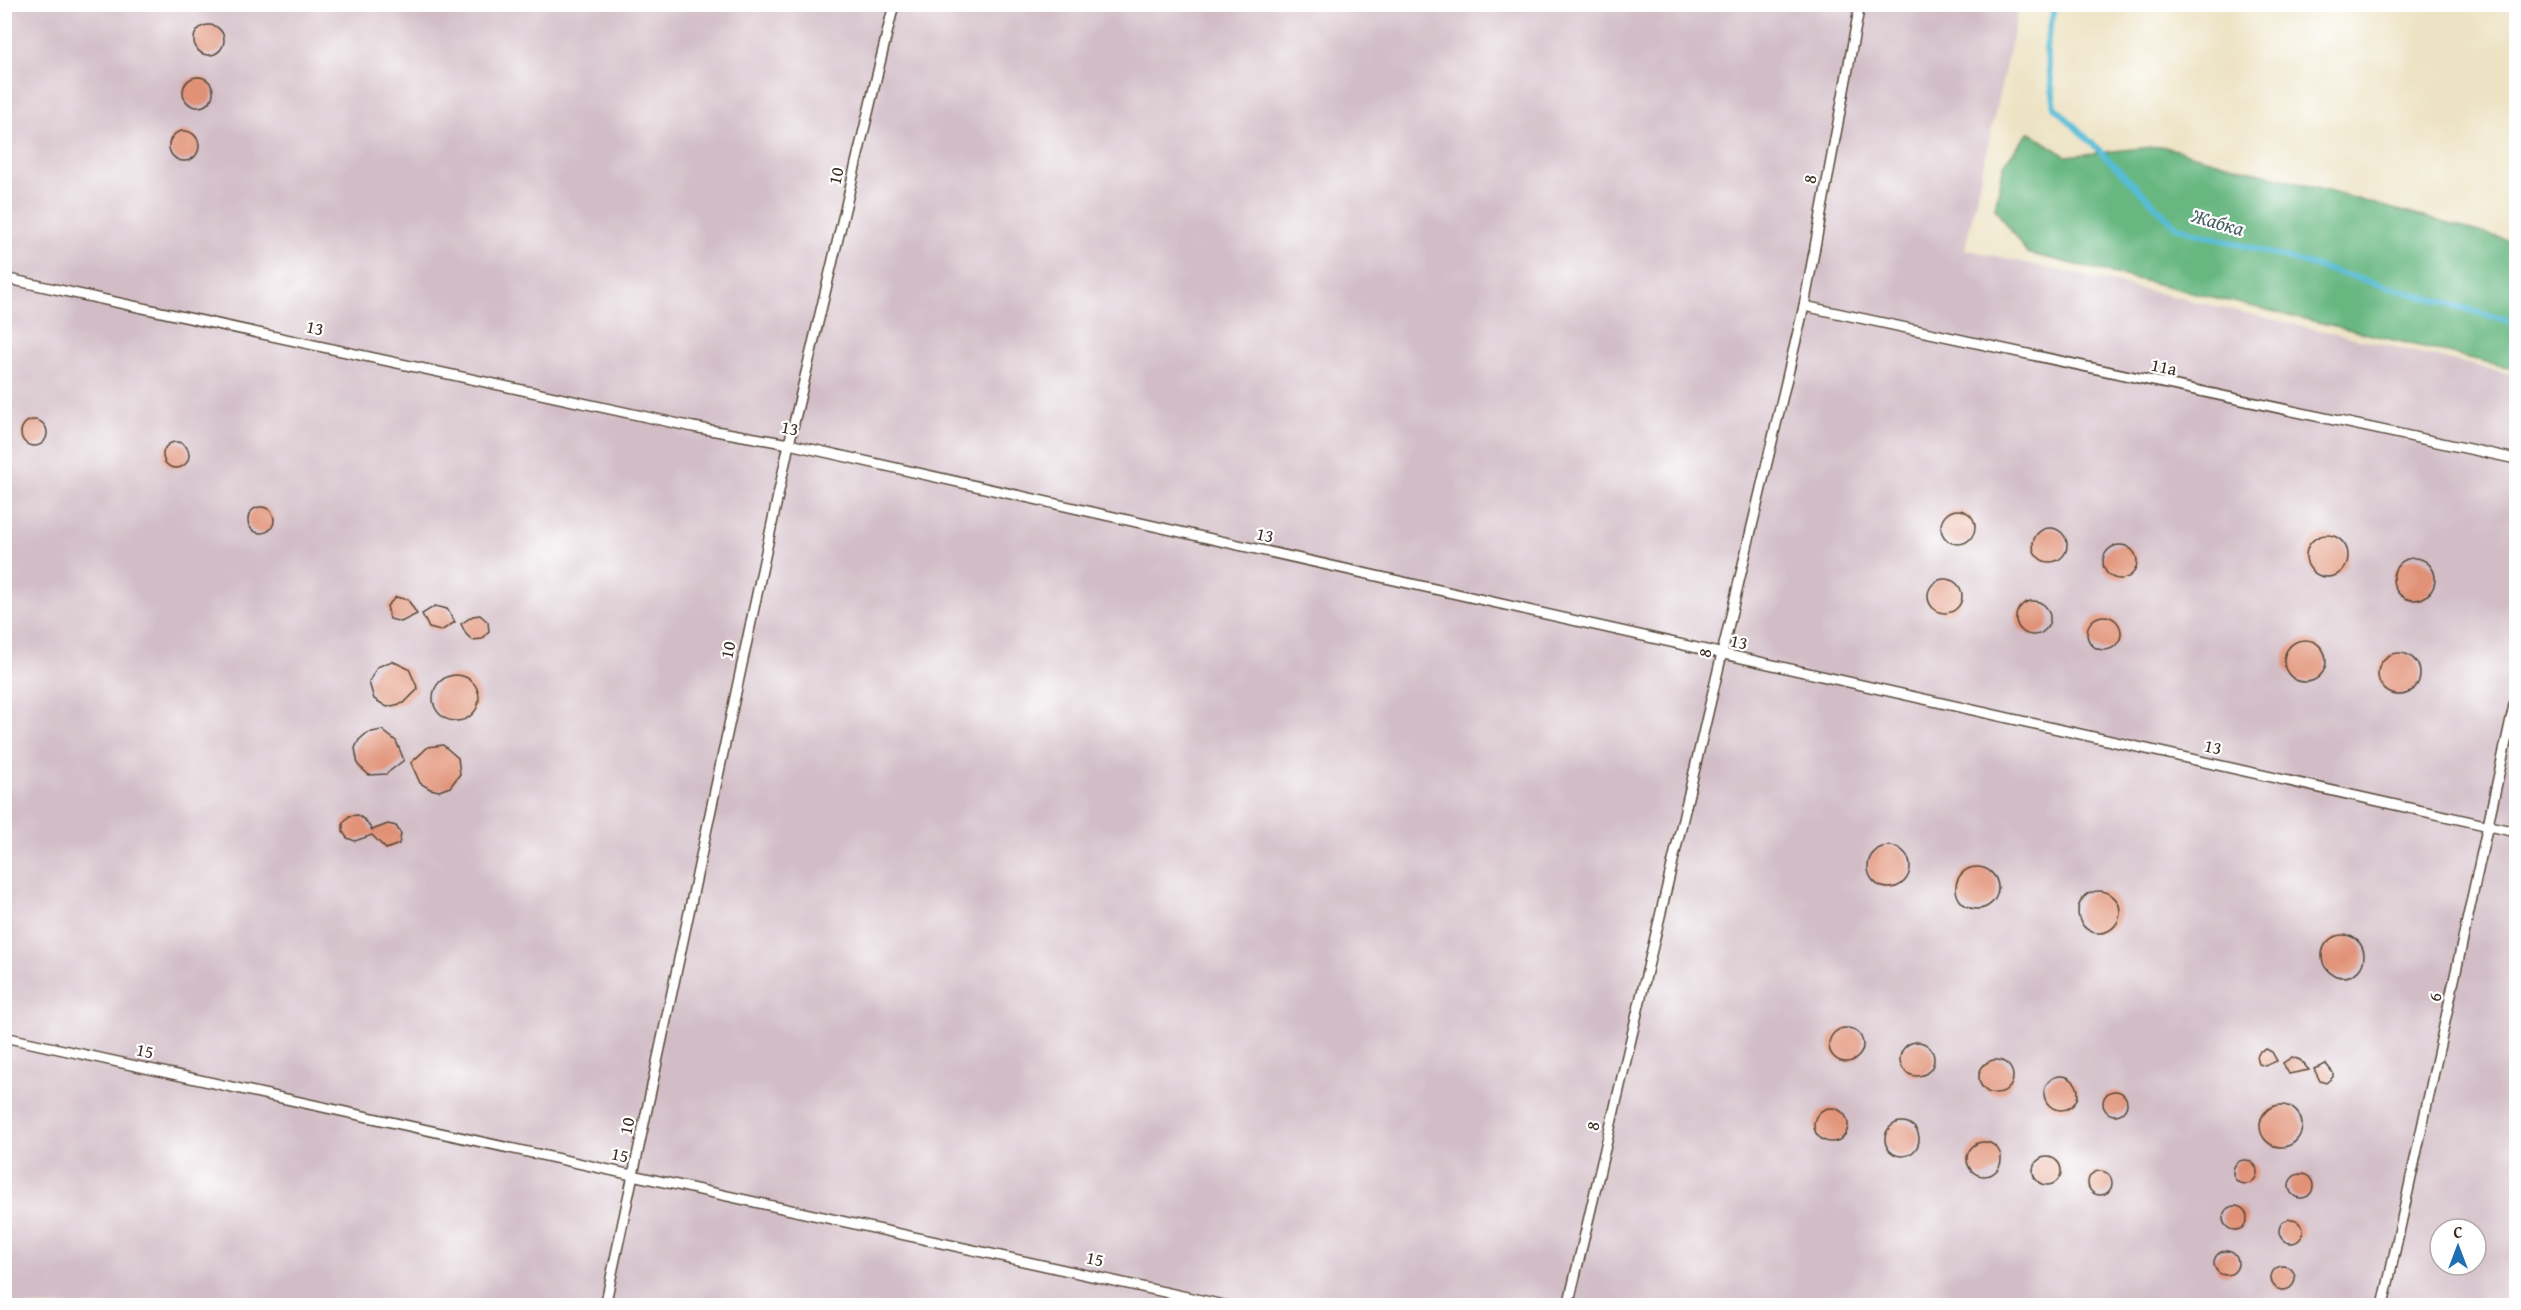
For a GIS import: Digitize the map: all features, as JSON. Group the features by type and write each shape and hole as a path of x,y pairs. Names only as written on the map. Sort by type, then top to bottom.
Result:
{"lane":[{"name":"10","path":"605,1305 789,444 894,4"},
{"name":"8","path":"1568,1305 1804,306 1860,4"},
{"name":"13","path":"4,278 670,422 789,444 2517,832"},
{"name":"11a","path":"1804,306 2517,459"},
{"name":"6","path":"2383,1305 2517,696"},
{"name":"15","path":"4,1037 1228,1305"}],"shaded area":[{"path":"5,5 2019,5 1965,249 2516,375 2516,1305 5,1306"}],"green space":[{"path":"2029,132 2066,156 2161,146 2516,242 2516,369 2027,253 1995,208 2004,164"}],"building":[{"path":"209,25 220,29 224,40 220,51 209,55 198,51 194,40 198,29"},
{"path":"198,77 209,81 213,92 209,103 198,107 187,103 183,92 187,81"},
{"path":"184,131 195,135 199,146 195,157 184,161 173,157 169,146 173,135"},
{"path":"34,420 43,424 47,433 43,442 34,446 25,442 21,433 25,424"},
{"path":"176,442 185,446 189,455 185,464 176,468 167,464 163,455 167,446"},
{"path":"261,507 270,511 274,520 270,529 261,533 252,529 248,520 252,511"},
{"path":"1958,510 1970,515 1975,527 1970,539 1958,544 1946,539 1941,527 1946,515"},
{"path":"2050,528 2062,533 2067,545 2062,557 2050,562 2038,557 2033,545 2038,533"},
{"path":"2327,535 2335,536 2342,541 2347,548 2347,564 2342,571 2335,576 2327,577 2319,576 2312,571 2307,564 2306,556 2307,548 2312,541 2319,536"},
{"path":"2120,545 2132,550 2137,562 2132,574 2120,579 2108,574 2103,562 2108,550"},
{"path":"2414,558 2422,559 2429,564 2434,571 2434,587 2429,594 2422,599 2414,600 2406,599 2399,594 2394,587 2393,579 2394,571 2399,564 2406,559"},
{"path":"1945,579 1957,584 1962,596 1957,608 1945,613 1933,608 1928,596 1933,584"},
{"path":"396,597 408,600 417,614 401,622 390,619 387,606"},
{"path":"2033,601 2045,606 2050,618 2045,630 2033,635 2021,630 2016,618 2021,606"},
{"path":"435,606 447,609 455,622 441,631 429,628 422,614"},
{"path":"480,615 488,622 489,632 482,639 472,640 461,624 473,616"},
{"path":"2104,616 2116,621 2121,633 2116,645 2104,650 2092,645 2087,633 2092,621"},
{"path":"2305,640 2313,641 2320,646 2325,653 2325,669 2320,676 2313,681 2305,682 2297,681 2290,676 2285,669 2284,661 2285,653 2290,646 2297,641"},
{"path":"2399,653 2407,654 2414,659 2419,666 2419,682 2414,689 2407,694 2399,695 2391,694 2384,689 2379,682 2378,674 2379,666 2384,659 2391,654"},
{"path":"392,661 409,669 418,689 404,703 387,707 374,699 369,682 377,667"},
{"path":"456,675 472,682 479,698 472,714 456,721 440,714 433,698 440,682"},
{"path":"382,730 396,741 404,760 386,774 369,775 358,765 355,748 359,740 367,733"},
{"path":"443,745 458,758 460,774 450,787 439,791 420,783 411,763 428,747"},
{"path":"357,815 365,820 372,830 388,824 396,826 401,834 399,844 386,849 372,835 355,841 347,838 343,832 343,823 349,816"},
{"path":"1889,846 1897,847 1904,852 1909,859 1909,875 1904,882 1897,887 1889,888 1881,887 1874,882 1869,875 1868,867 1869,859 1874,852 1881,847"},
{"path":"1977,867 1985,868 1992,873 1997,880 1997,896 1992,903 1985,908 1977,909 1969,908 1962,903 1957,896 1956,888 1957,880 1962,873 1969,868"},
{"path":"2099,891 2107,892 2114,897 2119,904 2119,920 2114,927 2107,932 2099,933 2091,932 2084,927 2079,920 2078,912 2079,904 2084,897 2091,892"},
{"path":"2343,935 2351,936 2358,941 2363,948 2363,964 2358,971 2351,976 2343,977 2335,976 2328,971 2323,964 2322,956 2323,948 2328,941 2335,936"},
{"path":"1846,1028 1858,1033 1863,1045 1858,1057 1846,1062 1834,1057 1829,1045 1834,1033"},
{"path":"1917,1042 1929,1047 1934,1059 1929,1071 1917,1076 1905,1071 1900,1059 1905,1047"},
{"path":"2266,1049 2272,1052 2277,1061 2265,1066 2259,1064 2257,1057 2260,1051"},
{"path":"2292,1057 2300,1060 2309,1070 2289,1074 2283,1063"},
{"path":"1996,1060 2008,1065 2013,1077 2008,1089 1996,1094 1984,1089 1979,1077 1984,1065"},
{"path":"2326,1064 2333,1073 2333,1077 2326,1083 2320,1081 2314,1069"},
{"path":"2061,1076 2073,1081 2078,1093 2073,1105 2061,1110 2049,1105 2044,1093 2049,1081"},
{"path":"2115,1091 2124,1094 2127,1103 2124,1112 2115,1115 2106,1112 2103,1103 2106,1094"},
{"path":"2281,1105 2289,1106 2296,1111 2301,1118 2301,1134 2296,1141 2289,1146 2281,1147 2273,1146 2266,1141 2261,1134 2260,1126 2261,1118 2266,1111 2273,1106"},
{"path":"1831,1108 1843,1113 1848,1125 1843,1137 1831,1142 1819,1137 1814,1125 1819,1113"},
{"path":"1902,1122 1914,1127 1919,1139 1914,1151 1902,1156 1890,1151 1885,1139 1890,1127"},
{"path":"1984,1142 1996,1147 2001,1159 1996,1171 1984,1176 1972,1171 1967,1159 1972,1147"},
{"path":"2047,1157 2057,1161 2061,1171 2057,1181 2047,1185 2037,1181 2033,1171 2037,1161"},
{"path":"2245,1160 2254,1163 2257,1172 2254,1181 2245,1184 2236,1181 2233,1172 2236,1163"},
{"path":"2100,1171 2109,1174 2112,1183 2109,1192 2100,1195 2091,1192 2088,1183 2091,1174"},
{"path":"2301,1174 2310,1177 2313,1186 2310,1195 2301,1198 2292,1195 2289,1186 2292,1177"},
{"path":"2235,1206 2244,1209 2247,1218 2244,1227 2235,1230 2226,1227 2223,1218 2226,1209"},
{"path":"2291,1219 2300,1222 2303,1231 2300,1240 2291,1243 2282,1240 2279,1231 2282,1222"},
{"path":"2226,1251 2235,1254 2238,1263 2235,1272 2226,1275 2217,1272 2214,1263 2217,1254"},
{"path":"2283,1266 2292,1269 2295,1278 2292,1287 2283,1290 2274,1287 2271,1278 2274,1269"}],"waterway":[{"name":"Жабка","path":"2055,4 2046,48 2055,107 2177,227 2516,323"}]}
